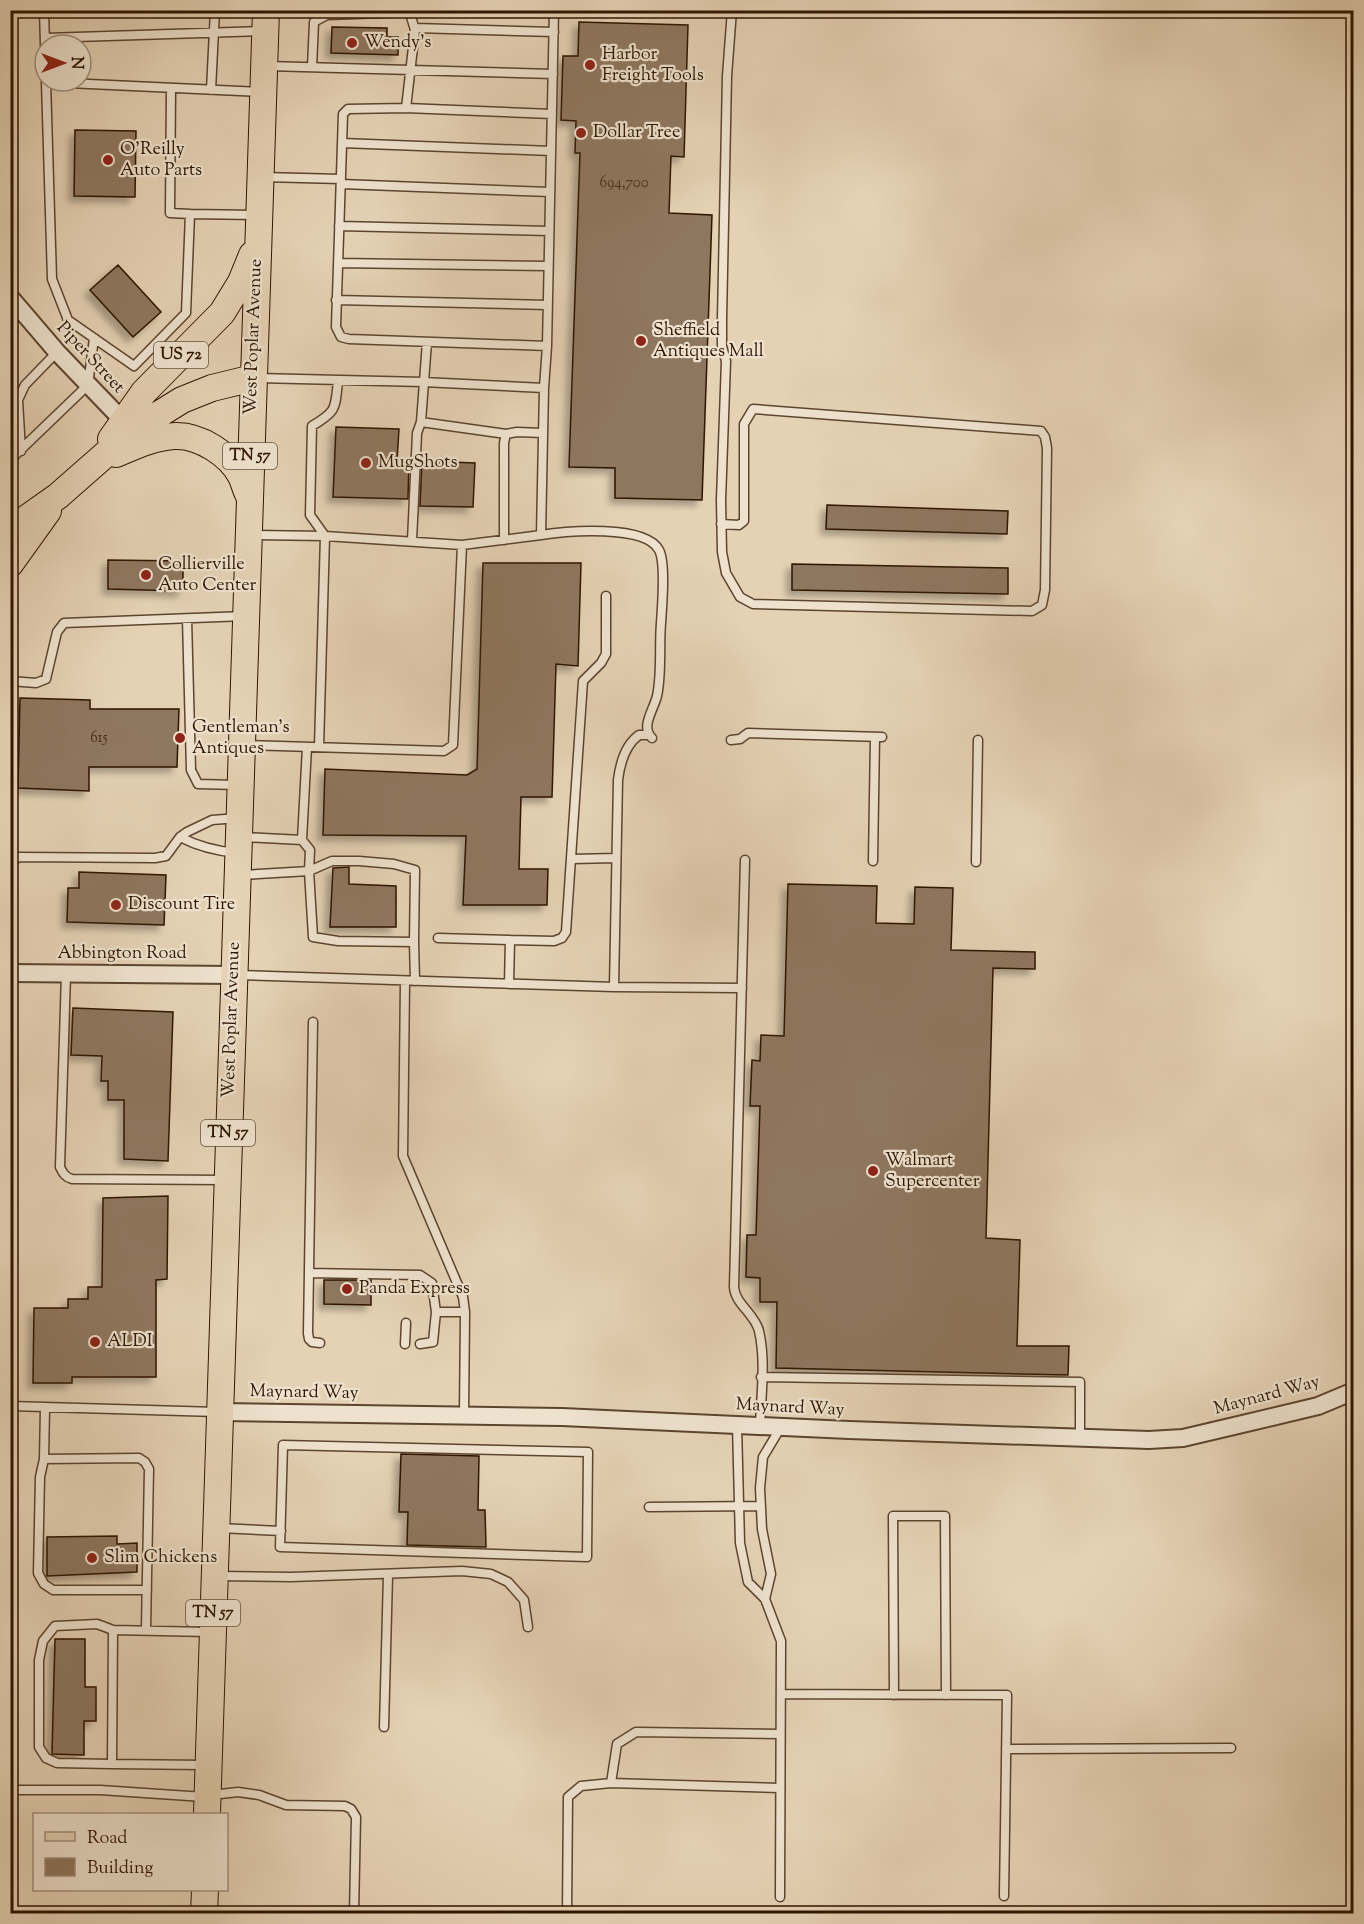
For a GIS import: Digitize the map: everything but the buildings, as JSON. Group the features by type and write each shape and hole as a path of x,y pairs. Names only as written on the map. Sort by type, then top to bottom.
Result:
{"main road":[{"name":"West Poplar Avenue","path":"208,1803 265,21"},
{"name":"US 72","path":"133,431 144,392 222,312 241,282 257,242"},
{"name":"US 72","path":"10,530 58,496 133,431 182,400 212,388 253,378"},
{"path":"133,431 177,436 209,446 228,460 241,476 249,498"},
{"name":"US 72","path":"10,564 58,496"},
{"path":"204,1914 205,1891"}],"street":[{"name":"Piper Street","path":"10,297 57,352 133,431"},
{"name":"Abbington Road","path":"10,973 234,975"},
{"name":"Maynard Way","path":"219,1412 562,1417 1149,1440 1183,1438 1318,1406 1353,1390"}],"lane":[{"path":"44,10 45,33"},
{"path":"211,90 215,10"},
{"path":"541,535 554,10"},
{"path":"721,524 739,525 744,521 744,424 753,409 1041,431 1045,436 1047,448 1045,590 1042,604 1032,611 753,604 740,597 726,573 722,552 721,524 726,361 722,346 727,76 732,10"},
{"path":"312,67 315,22 327,15 409,11 415,28 406,108"},
{"path":"93,38 214,32 265,21"},
{"path":"415,28 554,32"},
{"path":"264,66 553,74"},
{"path":"93,84 263,92"},
{"path":"171,88 170,213 258,215"},
{"path":"46,93 51,279 68,320 134,366 186,313 190,214"},
{"path":"546,346 349,339 341,337 336,327 336,300 343,114 348,109 406,108 552,114"},
{"path":"342,143 551,151"},
{"path":"260,177 550,192"},
{"path":"339,226 549,231"},
{"path":"338,263 548,266"},
{"path":"336,300 547,305"},
{"path":"10,460 88,385 94,338"},
{"path":"412,541 417,433 421,422 427,342"},
{"path":"21,451 18,400 25,385 57,352"},
{"path":"253,378 423,382 544,388"},
{"path":"319,747 325,536 310,515 312,426 328,416 335,407 338,381"},
{"path":"421,422 506,434 543,433"},
{"path":"504,540 504,443 506,434"},
{"path":"248,534 325,536 462,545 564,531 623,532 638,535 659,550 662,571 657,695 646,733 628,747 620,767 618,780 614,987"},
{"path":"241,745 444,751 453,745 462,545"},
{"path":"438,938 554,941 562,939 566,932 583,681 601,663 606,654 606,596"},
{"path":"10,681 36,683 46,679 57,632 63,623 245,616"},
{"path":"187,619 191,770 198,784 240,785"},
{"path":"731,740 740,739 748,733 878,737 873,861"},
{"path":"976,862 978,740"},
{"path":"307,747 302,840 310,850 313,937 338,941 414,942"},
{"path":"10,863 19,857 155,858 166,856 180,837 212,820 238,846 309,871 332,861 393,864 415,870 415,981"},
{"path":"180,837 211,850 302,840"},
{"path":"572,859 616,858"},
{"path":"745,860 734,1287 759,1332 762,1358 760,1426"},
{"path":"509,984 510,940"},
{"path":"66,974 60,1167 63,1173 67,1178 72,1179 227,1180"},
{"path":"234,975 614,987 742,988"},
{"path":"405,981 403,1156 464,1297 464,1415"},
{"path":"313,1022 309,1339 320,1343"},
{"path":"309,1273 420,1275 432,1283 436,1312 433,1342 420,1344"},
{"path":"436,1312 465,1312"},
{"path":"405,1344 406,1323"},
{"path":"761,1377 1080,1382 1080,1437"},
{"path":"10,1407 219,1412"},
{"path":"45,1408 44,1459 40,1477 38,1574 44,1584 53,1590 147,1590"},
{"path":"737,1425 740,1543 748,1582 765,1599 781,1641 780,1897"},
{"path":"765,1599 771,1574 762,1529 760,1488 763,1457 782,1427"},
{"path":"283,1445 588,1452 587,1557 280,1547 281,1531 283,1445"},
{"path":"44,1459 139,1458 145,1462 149,1469 146,1629"},
{"path":"649,1507 761,1506"},
{"path":"894,1695 892,1516 945,1516 946,1695"},
{"path":"216,1528 281,1531"},
{"path":"214,1576 291,1577 462,1571 491,1574 508,1582 524,1600 528,1627"},
{"path":"384,1727 388,1575"},
{"path":"209,1765 57,1763 46,1758 39,1747 39,1660 43,1641 55,1626 97,1624 113,1630 213,1632"},
{"path":"112,1764 113,1630"},
{"path":"781,1694 1007,1695 1004,1896"},
{"path":"611,1783 617,1744 636,1732 780,1734"},
{"path":"1006,1749 1231,1748"},
{"path":"567,1914 568,1797 582,1786 611,1783 780,1788"},
{"path":"16,1790 100,1790 208,1803 238,1792 260,1795 286,1805 345,1806 351,1809 356,1816 354,1914"}],"place":[{"name":"Wendy's","path":"352,43"},
{"name":"Harbor Freight Tools","path":"590,65"},
{"name":"Dollar Tree","path":"581,133"},
{"name":"O'Reilly Auto Parts","path":"108,160"},
{"name":"Sheffield Antiques Mall","path":"641,341"},
{"name":"MugShots","path":"366,463"},
{"name":"Collierville Auto Center","path":"146,575"},
{"name":"Gentleman's Antiques","path":"180,738"},
{"name":"Discount Tire","path":"116,905"},
{"name":"Walmart Supercenter","path":"873,1171"},
{"name":"Panda Express","path":"347,1289"},
{"name":"ALDI","path":"95,1342"},
{"name":"Slim Chickens","path":"92,1558"}]}
